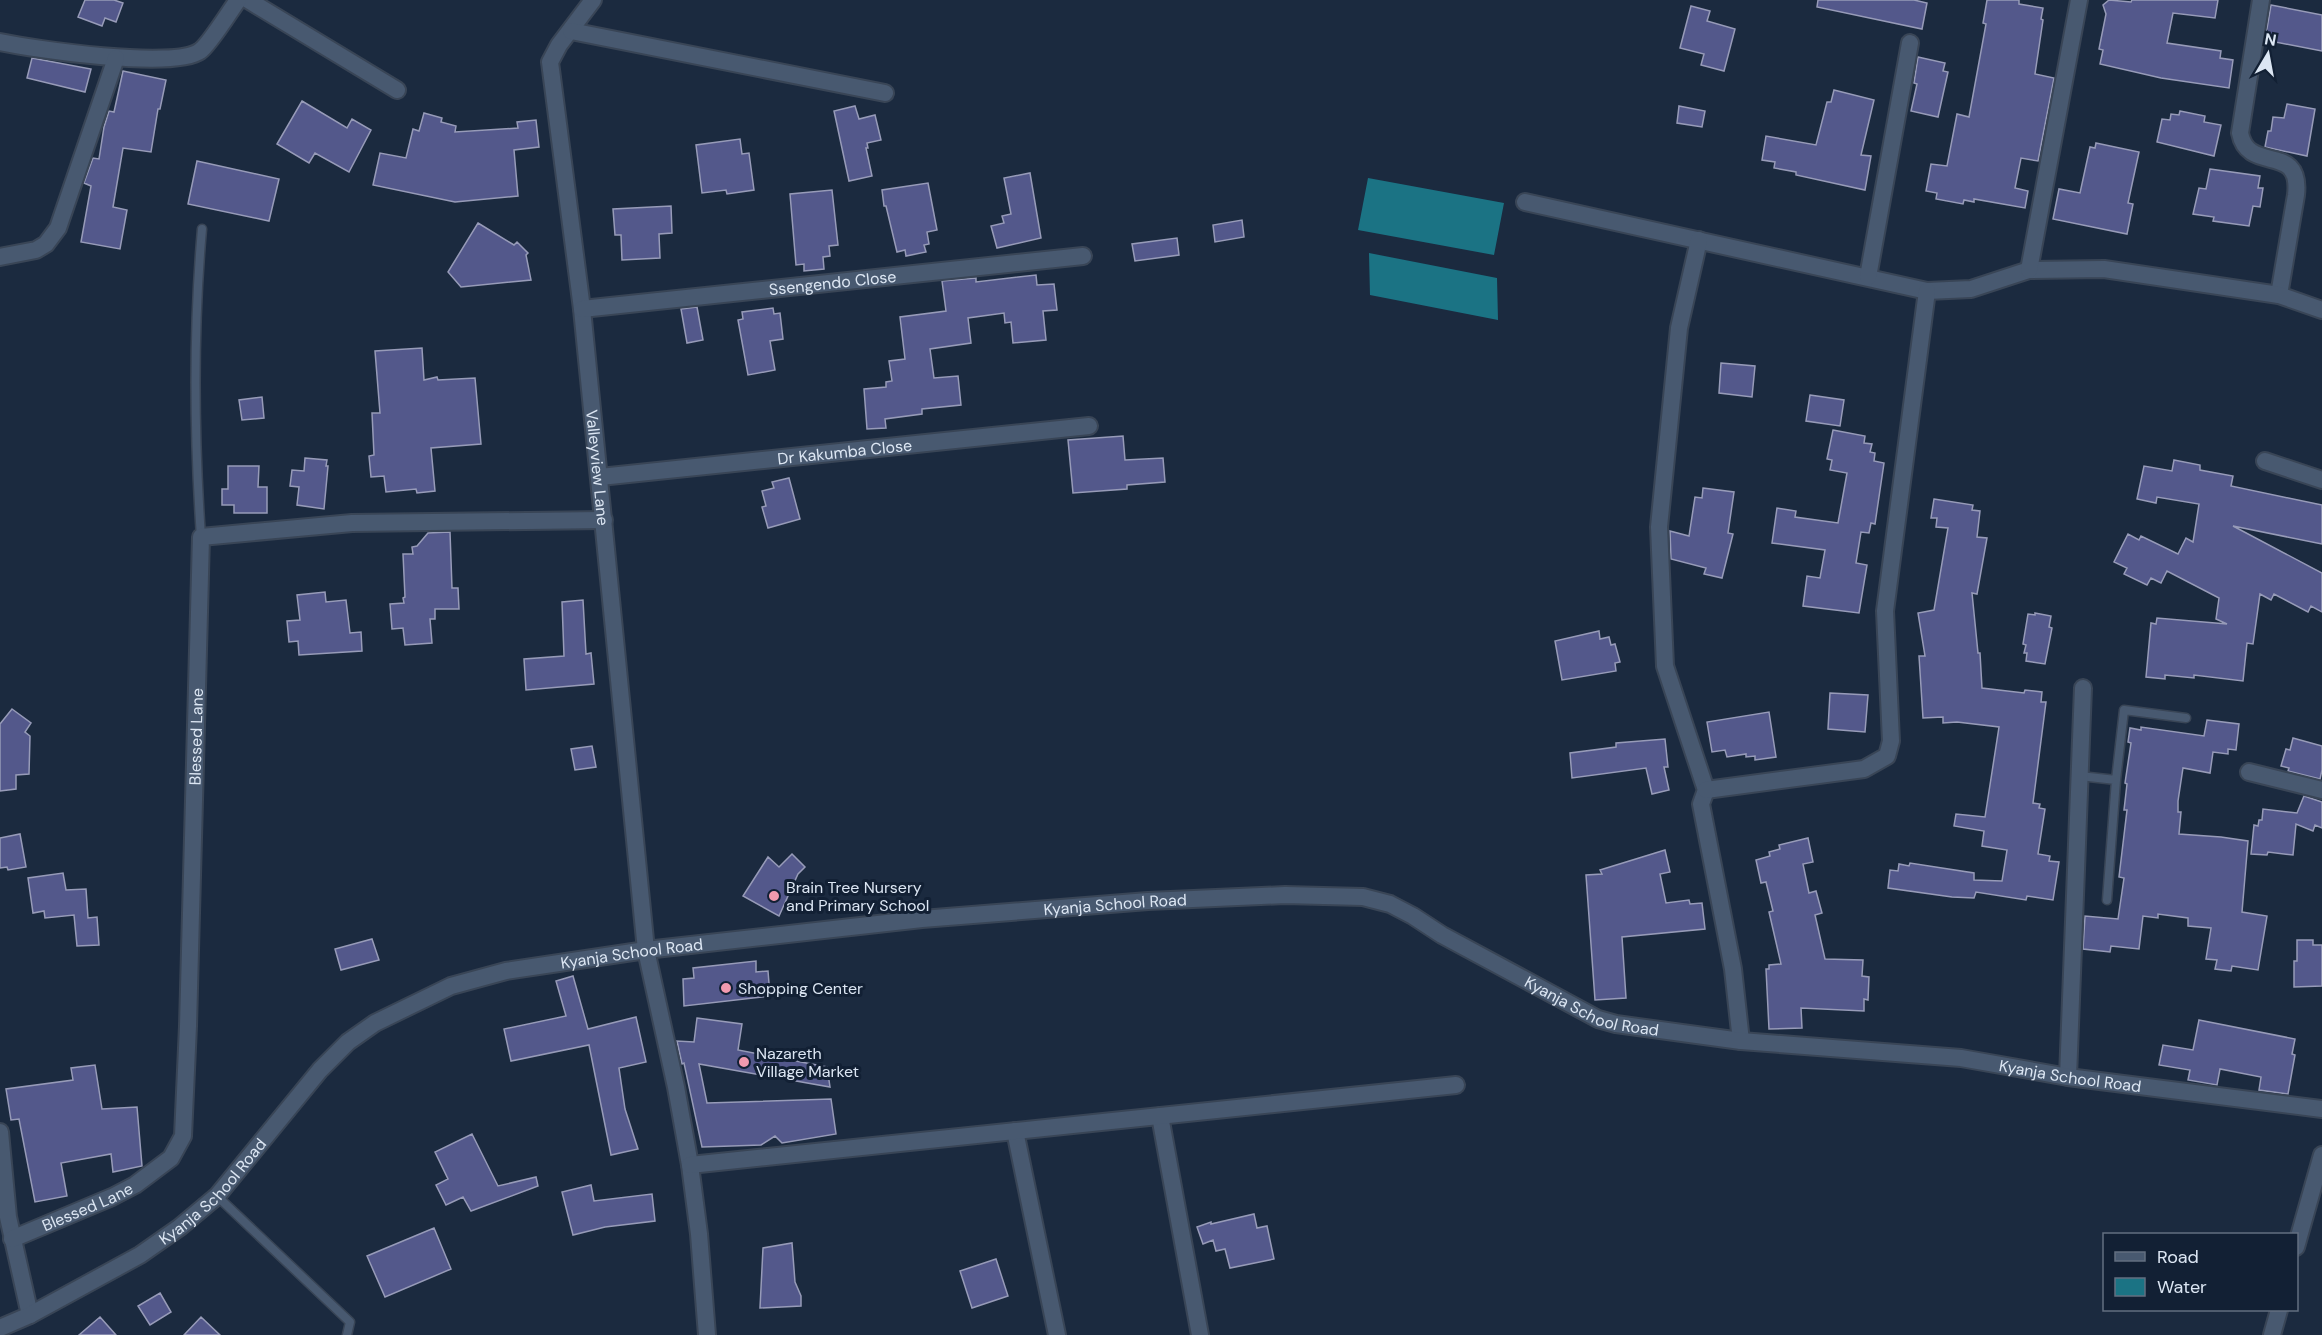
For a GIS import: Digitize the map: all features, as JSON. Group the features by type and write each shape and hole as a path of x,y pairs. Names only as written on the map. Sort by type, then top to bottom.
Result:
{"street":[{"path":"0,42 116,58 188,57 201,51 238,0"},
{"path":"248,0 397,90"},
{"name":"Valleyview Lane","path":"593,0 550,62 582,309 646,950 676,1087 690,1165 699,1234 707,1335"},
{"path":"2029,270 2079,0"},
{"path":"2261,0 2240,133 2244,144 2252,153 2285,162 2294,171 2297,184 2296,195 2279,295"},
{"path":"571,31 885,93"},
{"path":"1868,277 1910,43"},
{"path":"0,257 36,250 46,244 58,228 116,58"},
{"path":"1525,202 1927,291 1971,289 2029,270 2104,269 2279,295 2322,310"},
{"path":"1699,240 1679,328 1659,527 1665,666 1707,790 1701,804 1733,969 1741,1041"},
{"name":"Ssengendo Close","path":"582,309 1083,256"},
{"path":"1707,790 1864,769 1887,756 1891,741 1885,611 1927,291"},
{"name":"Dr Kakumba Close","path":"600,477 1089,426"},
{"path":"2265,461 2322,480"},
{"path":"201,537 352,523 604,520"},
{"name":"Blessed Lane","path":"12,1239 135,1185 171,1158 183,1136 190,978 201,537"},
{"path":"2068,1077 2083,688"},
{"path":"2249,772 2322,790"},
{"name":"Kyanja School Road","path":"0,1328 30,1315 140,1256 180,1227 217,1196 320,1070 348,1041 375,1023 452,986 506,971 646,950 922,919 1148,901 1285,895 1363,897 1390,904 1413,916 1442,936 1598,1019 1645,1029 1741,1041 1919,1053 2068,1077 2322,1109"},
{"path":"690,1165 1456,1085"},
{"path":"1160,1116 1200,1335"},
{"path":"1015,1131 1057,1335"},
{"path":"0,1132 4,1217 12,1239 30,1315"},
{"path":"2298,1240 2322,1155"},
{"path":"2272,1335 2279,1311"}],"lane":[{"path":"201,537 196,469 195,381 197,280 202,229"},
{"path":"2107,900 2124,710 2186,718"},
{"path":"2079,776 2116,780"},
{"path":"217,1196 350,1322 348,1335"}],"water":[{"path":"1368,178 1504,203 1494,255 1358,230"},
{"path":"1369,253 1497,278 1498,320 1370,295"}],"building":[{"path":"85,0 114,0 123,3 116,22 105,18 102,26 78,17"},
{"path":"1818,0 1914,0 1927,3 1922,29 1817,7"},
{"path":"1987,0 2019,0 2019,4 2043,8 2035,74 2054,78 2038,161 2021,158 2015,188 2028,191 2025,208 1974,199 1974,202 1964,200 1963,204 1936,199 1937,193 1926,191 1931,164 1947,166 1957,114 1969,117 1986,24 1983,23"},
{"path":"2109,0 2131,2 2132,0 2218,0 2215,18 2173,13 2167,43 2221,51 2220,58 2233,60 2229,88 2161,78 2100,64 2103,50 2099,49 2106,14 2103,5"},
{"path":"2271,5 2322,15 2322,51 2265,40"},
{"path":"1691,6 1710,11 1707,21 1735,29 1724,71 1701,65 1704,54 1680,48"},
{"path":"1918,57 1945,63 1943,71 1948,72 1938,117 1911,111 1917,84 1914,83"},
{"path":"32,58 91,69 85,92 27,78"},
{"path":"123,71 166,80 160,109 158,109 151,152 123,148 113,207 127,210 120,249 81,242 91,186 84,183 93,158 99,159 104,127 109,111 114,112"},
{"path":"1834,90 1874,100 1861,155 1871,156 1865,190 1796,175 1796,172 1774,168 1775,162 1762,160 1766,136 1816,145 1827,102 1831,102"},
{"path":"302,101 347,128 352,119 371,130 349,172 315,153 309,163 277,144"},
{"path":"2287,104 2315,109 2307,156 2265,147 2273,117 2284,118"},
{"path":"855,106 859,119 875,115 881,140 867,143 872,176 849,181 834,111"},
{"path":"1679,106 1705,111 1702,127 1677,123"},
{"path":"2180,111 2205,116 2204,122 2221,125 2214,156 2157,142 2162,119 2170,120 2171,114 2179,115"},
{"path":"424,113 442,118 441,122 456,126 455,132 518,128 517,122 536,120 539,147 514,150 518,196 455,202 373,185 380,153 406,158 413,129 419,131"},
{"path":"740,139 742,154 749,153 754,190 727,194 726,190 702,193 696,145"},
{"path":"2096,143 2139,152 2128,203 2133,204 2127,234 2053,219 2059,189 2080,193 2090,147 2095,148"},
{"path":"197,161 279,179 269,221 188,204"},
{"path":"2210,169 2260,176 2258,188 2263,188 2260,207 2253,206 2249,226 2213,221 2214,217 2193,214 2199,188 2206,189"},
{"path":"1030,173 1041,238 997,248 991,226 1004,223 1002,216 1011,214 1004,178"},
{"path":"928,183 937,230 927,232 929,244 924,245 926,252 906,256 905,250 897,252 886,206 884,206 882,190"},
{"path":"832,190 838,245 829,246 830,256 823,257 824,269 804,271 804,264 796,265 790,194"},
{"path":"671,206 672,233 659,234 660,258 622,260 621,235 615,235 613,209"},
{"path":"1242,220 1244,237 1215,242 1213,225"},
{"path":"478,223 514,245 517,242 528,253 526,255 531,280 461,287 448,272"},
{"path":"1177,238 1179,255 1135,261 1132,244"},
{"path":"1036,275 1037,285 1054,284 1057,310 1043,311 1046,340 1013,343 1011,322 1005,323 1004,313 968,318 971,343 930,349 934,378 958,376 961,405 922,409 922,414 885,419 886,428 867,429 864,389 886,387 886,382 892,381 889,361 905,359 900,317 946,311 942,281 976,278 976,282"},
{"path":"697,307 703,340 687,343 681,309"},
{"path":"773,308 774,314 780,313 783,339 770,341 775,370 748,375 738,320 743,319 742,312"},
{"path":"422,348 424,380 437,377 438,380 475,378 481,444 431,448 435,491 417,493 416,489 386,492 384,476 371,477 369,456 374,455 372,413 380,413 375,351"},
{"path":"1721,363 1755,366 1752,397 1719,393"},
{"path":"1810,395 1844,400 1840,426 1806,421"},
{"path":"262,397 264,418 242,420 239,400"},
{"path":"1833,430 1865,436 1864,443 1872,444 1870,452 1875,453 1874,461 1884,463 1875,524 1871,523 1869,533 1861,532 1856,563 1867,565 1859,613 1803,606 1807,576 1820,578 1825,550 1772,543 1777,508 1796,511 1795,517 1838,523 1847,473 1830,470 1832,460 1827,459"},
{"path":"1123,436 1125,460 1163,458 1165,482 1127,485 1127,489 1073,493 1068,440"},
{"path":"305,458 327,460 324,509 297,505 299,487 290,486 292,470 304,471"},
{"path":"2174,460 2200,465 2200,470 2233,476 2231,486 2322,505 2322,544 2233,526 2322,573 2322,612 2311,606 2308,612 2274,594 2271,600 2260,594 2253,644 2247,643 2243,681 2194,675 2194,678 2165,675 2165,679 2146,677 2151,623 2156,624 2157,618 2227,624 2216,619 2219,598 2167,571 2161,583 2151,578 2147,585 2124,574 2127,568 2114,562 2128,534 2139,540 2141,536 2178,554 2186,538 2193,542 2199,504 2157,497 2156,503 2137,499 2144,466 2172,471"},
{"path":"228,466 259,466 258,487 267,487 267,513 234,513 234,505 222,505 222,489 228,489"},
{"path":"789,478 800,519 768,528 762,507 766,506 762,491 774,488 772,482"},
{"path":"1703,488 1734,492 1728,533 1733,534 1722,578 1704,574 1706,568 1671,559 1670,531 1689,536 1695,497 1702,498"},
{"path":"1934,499 1973,505 1972,510 1980,511 1977,537 1987,538 1977,594 1972,593 1982,688 2024,693 2025,690 2042,692 2041,702 2046,702 2033,803 2040,804 2039,808 2045,809 2038,854 2050,856 2049,861 2059,862 2053,900 2027,896 2026,900 1976,892 1974,898 1952,897 1888,888 1890,870 1898,871 1899,864 1909,866 1910,863 1974,873 1974,880 2002,881 2007,850 1982,846 1984,831 1954,826 1956,814 1985,817 1999,727 1957,722 1943,723 1943,717 1923,718 1919,656 1925,656 1918,613 1934,610 1948,528 1936,527 1937,518 1931,518"},
{"path":"450,532 452,588 458,588 459,609 435,609 435,619 430,619 432,643 405,645 403,628 392,629 390,604 404,603 403,554 413,554 412,547 417,546 428,533"},
{"path":"325,592 326,602 346,600 350,633 361,632 362,651 299,655 298,641 289,642 287,621 300,620 297,595"},
{"path":"583,600 586,654 591,653 594,684 526,690 524,659 564,656 562,602"},
{"path":"2035,613 2051,616 2049,627 2052,628 2045,664 2026,661 2027,653 2024,653 2026,645 2023,644 2028,614 2035,615"},
{"path":"1599,631 1600,639 1609,637 1611,645 1615,644 1620,662 1615,663 1616,671 1562,680 1555,641"},
{"path":"1830,693 1868,695 1865,732 1828,729"},
{"path":"12,709 31,723 25,732 30,736 29,774 16,775 16,789 0,791 0,724"},
{"path":"1769,712 1776,757 1755,760 1755,756 1746,757 1746,754 1727,757 1725,750 1712,752 1707,722"},
{"path":"2207,720 2239,724 2236,750 2228,749 2228,754 2213,752 2210,773 2183,768 2178,801 2178,812 2181,812 2179,834 2248,841 2242,912 2267,916 2258,970 2232,966 2231,971 2215,969 2217,960 2206,959 2211,928 2188,926 2188,918 2158,914 2158,918 2143,916 2139,949 2111,946 2110,952 2083,949 2085,916 2118,919 2124,878 2119,877 2127,810 2124,810 2127,784 2125,783 2131,743 2128,742 2130,728 2141,730 2141,727 2204,736"},
{"path":"2293,738 2322,746 2320,779 2288,771 2289,768 2281,766 2286,749 2290,750"},
{"path":"1665,739 1668,767 1664,767 1669,790 1652,794 1646,768 1572,778 1570,753 1616,747 1616,743"},
{"path":"592,746 596,767 575,770 571,749"},
{"path":"2304,796 2322,802 2322,828 2315,825 2313,831 2296,824 2293,855 2268,852 2267,855 2251,854 2254,825 2258,826 2259,820 2262,820 2263,809 2297,813"},
{"path":"20,834 26,867 8,870 7,867 0,868 0,838"},
{"path":"1808,838 1813,862 1803,864 1809,893 1816,891 1822,913 1815,915 1825,959 1863,960 1862,976 1869,977 1868,1000 1864,999 1864,1011 1801,1008 1802,1028 1769,1029 1766,969 1769,969 1769,965 1781,964 1769,912 1773,911 1766,882 1761,883 1756,860 1770,856 1769,852 1780,849 1779,845"},
{"path":"1665,850 1670,872 1660,874 1666,903 1689,900 1690,904 1702,903 1705,929 1622,937 1626,998 1595,1000 1586,875 1602,874 1600,870"},
{"path":"792,854 805,867 798,874 779,916 743,896 768,857 779,867"},
{"path":"63,873 66,890 86,889 88,918 97,917 99,945 77,946 74,915 45,918 44,911 33,913 28,878"},
{"path":"372,939 379,960 341,970 335,949"},
{"path":"2297,940 2313,940 2313,945 2322,945 2322,986 2294,987"},
{"name":"Shopping Center","path":"756,961 756,972 768,971 770,996 684,1006 683,979 694,978 693,968"},
{"path":"573,976 588,1029 636,1017 646,1062 619,1068 625,1109 638,1149 611,1155 589,1045 511,1061 504,1029 566,1016 556,981"},
{"path":"697,1018 742,1024 738,1050 827,1067 830,1087 699,1064 707,1103 831,1099 836,1134 782,1143 775,1136 761,1145 702,1147 677,1041 694,1042"},
{"path":"2199,1020 2295,1039 2292,1054 2295,1055 2288,1094 2259,1090 2261,1077 2220,1069 2217,1085 2188,1080 2190,1070 2159,1065 2163,1045 2193,1050"},
{"path":"95,1065 102,1109 137,1107 142,1166 113,1172 111,1154 61,1163 67,1196 35,1202 19,1119 11,1120 6,1089 73,1080 71,1068"},
{"path":"472,1134 498,1186 536,1177 538,1186 471,1211 463,1197 446,1205 436,1185 448,1179 435,1152"},
{"path":"591,1185 594,1201 652,1194 655,1221 605,1227 573,1235 562,1192"},
{"path":"1254,1214 1257,1228 1267,1226 1274,1259 1230,1268 1225,1249 1216,1251 1213,1240 1203,1244 1197,1227"},
{"path":"434,1228 451,1269 385,1297 367,1256"},
{"path":"792,1243 795,1282 801,1296 801,1306 760,1308 763,1248"},
{"path":"996,1259 1008,1296 972,1308 960,1271"},
{"path":"160,1293 171,1312 150,1325 138,1306"},
{"path":"100,1317 116,1335 79,1335"},
{"path":"201,1317 220,1335 184,1335"}],"place":[{"name":"Brain Tree Nursery and Primary School","path":"774,896"},
{"name":"Shopping Center","path":"726,988"},
{"name":"Nazareth Village Market","path":"744,1062"}]}
